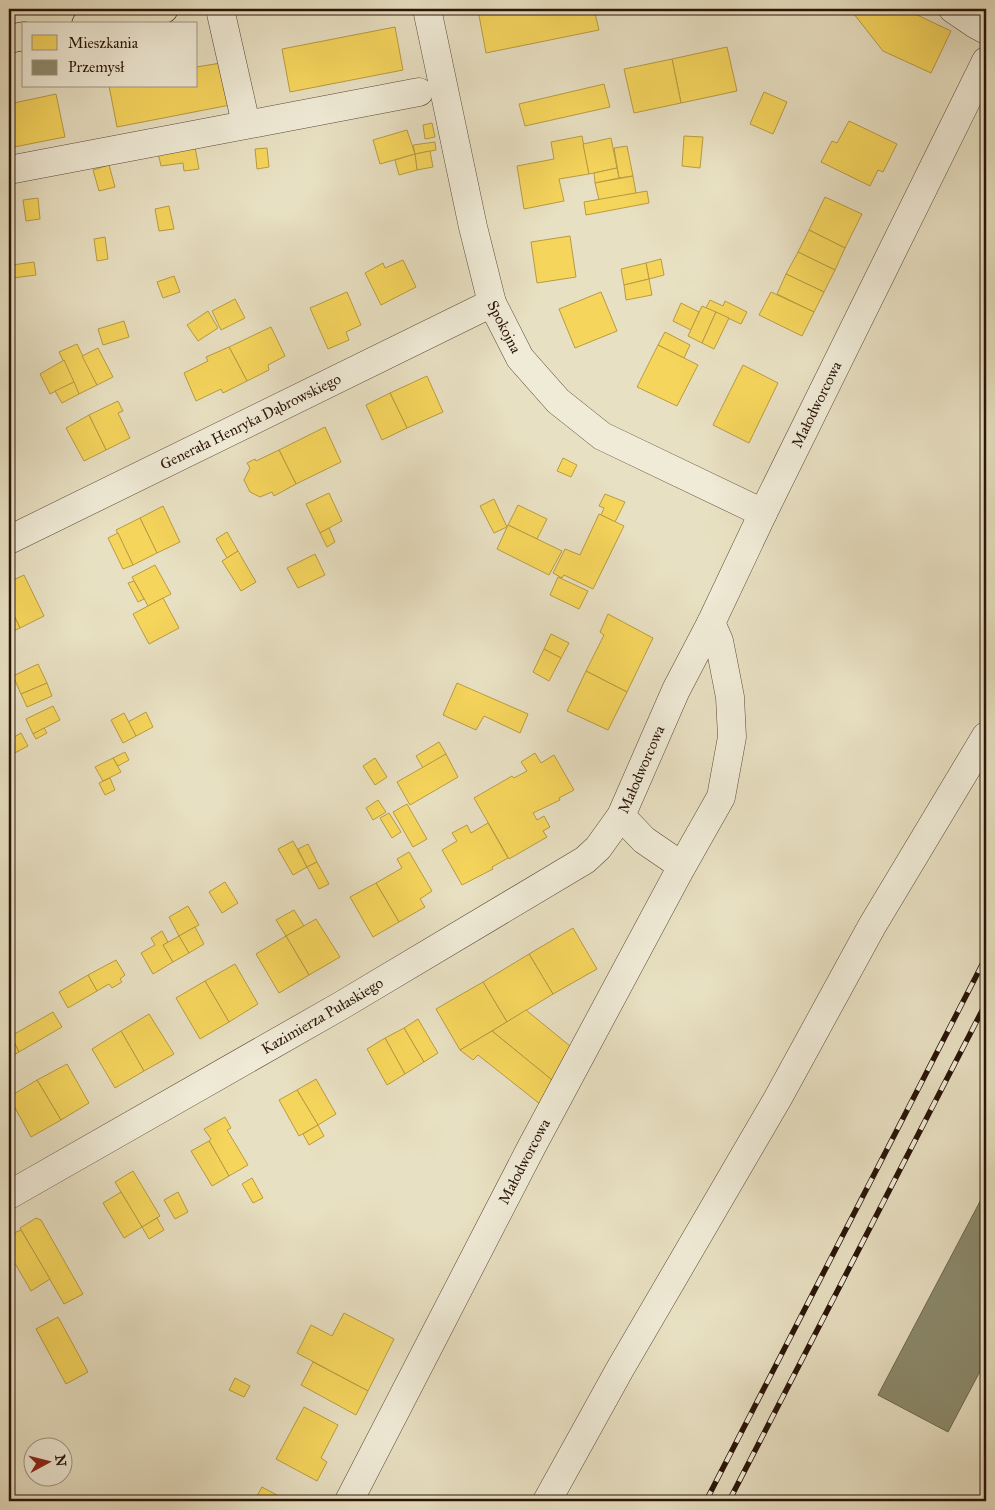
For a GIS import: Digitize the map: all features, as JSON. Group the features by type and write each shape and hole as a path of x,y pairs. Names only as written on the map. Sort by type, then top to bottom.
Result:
{"main road":[{"path":"96,22 164,9"},
{"path":"9,39 22,36"}],"street":[{"path":"220,9 246,124"},
{"name":"Spokojna","path":"427,9 473,227 492,303 520,358 558,400 602,436 763,514"},
{"path":"953,9 986,30"},
{"name":"Małodworcowa","path":"349,1501 531,1148 682,866 644,840 621,816 676,690 711,623 986,62"},
{"path":"9,170 419,92"},
{"path":"379,100 390,108 400,111 447,101"},
{"name":"Generała Henryka Dąbrowskiego","path":"9,540 492,303"},
{"path":"682,866 721,797 732,736 730,697 719,641 711,623"},
{"path":"547,1501 625,1361 778,1098 872,926 986,736"},
{"name":"Kazimierza Pułaskiego","path":"9,1195 334,1010 585,860 598,848 621,816"}],"building: Mieszkania":[{"path":"594,9 599,30 486,53 478,10"},
{"path":"850,9 910,9 913,13 951,31 931,73 883,51"},
{"path":"395,27 403,70 290,92 282,49"},
{"path":"727,47 737,91 681,103 672,59"},
{"path":"672,59 681,103 634,113 624,69"},
{"path":"221,63 230,105 117,127 109,88 198,88 198,67"},
{"path":"604,84 610,107 525,126 519,104"},
{"path":"764,92 787,102 773,134 750,124"},
{"path":"56,94 65,137 9,148 9,104"},
{"path":"849,121 897,144 883,172 878,170 870,186 821,162 832,141 837,143"},
{"path":"432,123 435,137 425,139 423,125"},
{"path":"407,130 415,154 380,164 373,140"},
{"path":"582,136 589,174 559,179 564,201 524,209 517,166 554,159 551,142"},
{"path":"684,136 703,137 700,168 682,166"},
{"path":"611,138 617,168 589,174 583,144"},
{"path":"435,142 436,150 415,154 413,145"},
{"path":"627,146 633,176 619,178 614,148"},
{"path":"195,147 199,169 184,171 183,163 161,166 158,153"},
{"path":"267,148 269,167 257,169 255,149"},
{"path":"430,151 433,167 417,170 415,154"},
{"path":"415,154 417,170 399,175 395,160"},
{"path":"109,165 115,187 99,191 93,170"},
{"path":"617,168 619,178 595,183 594,173"},
{"path":"633,176 636,193 599,200 595,183"},
{"path":"647,191 649,203 586,215 584,202"},
{"path":"825,197 862,214 845,248 809,230"},
{"path":"38,198 40,219 26,221 23,200"},
{"path":"169,206 174,229 159,231 155,209"},
{"path":"809,230 845,248 835,270 798,252"},
{"path":"570,236 576,277 537,283 531,242"},
{"path":"105,237 108,259 97,261 94,239"},
{"path":"798,252 835,270 824,292 786,274"},
{"path":"661,259 664,275 649,279 646,263"},
{"path":"403,260 416,287 381,305 365,273 383,263 385,268"},
{"path":"34,262 36,275 13,278 12,265"},
{"path":"646,263 649,279 624,285 621,269"},
{"path":"786,274 824,292 814,312 777,294"},
{"path":"174,276 180,292 163,298 157,282"},
{"path":"649,279 652,295 626,300 624,285"},
{"path":"347,292 361,325 346,332 349,340 328,349 310,308"},
{"path":"601,292 617,331 575,348 559,309"},
{"path":"771,292 814,312 802,336 759,315"},
{"path":"235,299 245,318 221,330 212,311"},
{"path":"710,300 723,306 725,301 747,312 741,324 706,308"},
{"path":"681,303 699,312 691,330 673,321"},
{"path":"702,306 716,312 702,343 688,336"},
{"path":"208,311 218,328 198,341 187,325"},
{"path":"716,312 729,318 714,349 702,343"},
{"path":"124,321 129,337 103,345 98,329"},
{"path":"271,327 285,356 268,365 269,370 247,381 229,347"},
{"path":"665,332 690,345 684,358 658,345"},
{"path":"77,344 97,385 79,394 59,352"},
{"path":"658,345 698,365 677,406 637,387"},
{"path":"229,347 247,381 223,393 221,389 196,401 184,373 208,361 206,357"},
{"path":"98,348 113,377 97,385 82,356"},
{"path":"64,360 74,382 50,394 40,374"},
{"path":"743,365 778,383 749,443 713,425"},
{"path":"427,376 443,412 407,428 390,393"},
{"path":"74,382 79,394 62,403 55,391"},
{"path":"390,393 407,428 382,440 366,405"},
{"path":"118,401 123,411 118,413 130,438 106,450 89,415"},
{"path":"89,415 106,450 84,461 66,428"},
{"path":"325,427 341,462 296,484 279,450"},
{"path":"279,450 296,484 274,496 272,492 260,497 250,492 244,480 250,468 247,463 255,459 256,461"},
{"path":"563,458 577,465 571,477 557,471"},
{"path":"329,493 342,521 320,533 306,504"},
{"path":"605,494 625,502 615,522 601,515 604,508 599,506"},
{"path":"494,499 507,527 494,533 480,506"},
{"path":"518,505 547,519 537,539 508,525"},
{"path":"163,506 180,542 157,553 140,518"},
{"path":"599,514 624,526 593,589 564,575 562,578 553,573 565,549 580,555"},
{"path":"140,518 157,553 133,565 116,530"},
{"path":"508,525 562,551 549,575 497,549"},
{"path":"329,528 335,542 327,547 320,533"},
{"path":"227,532 238,551 227,558 216,539"},
{"path":"118,533 133,565 123,569 108,538"},
{"path":"238,551 256,582 241,591 222,561"},
{"path":"315,554 325,575 298,588 287,568"},
{"path":"155,565 171,594 148,606 132,577"},
{"path":"24,575 44,616 20,628 9,605 9,582"},
{"path":"558,577 588,591 579,609 550,595"},
{"path":"134,581 144,599 138,602 128,583"},
{"path":"163,598 179,628 149,644 133,614"},
{"path":"9,605 20,628 9,633"},
{"path":"608,614 653,638 627,692 586,671 604,635 600,632"},
{"path":"551,634 569,643 561,658 544,649"},
{"path":"544,649 561,658 549,681 533,672"},
{"path":"38,664 47,683 21,694 13,676"},
{"path":"586,671 627,692 608,730 567,711"},
{"path":"47,683 52,696 27,707 21,694"},
{"path":"457,683 528,714 520,733 484,716 476,730 443,715"},
{"path":"53,706 60,720 33,734 26,719"},
{"path":"146,712 153,727 136,736 128,722"},
{"path":"124,713 136,736 123,743 111,720"},
{"path":"44,728 47,733 36,739 33,734"},
{"path":"21,733 28,746 9,756 9,740"},
{"path":"439,742 446,754 423,768 416,756"},
{"path":"125,752 129,760 118,766 113,758"},
{"path":"535,753 541,763 554,755 574,790 559,798 560,800 533,813 537,820 544,816 550,827 543,831 547,837 509,859 474,798 512,776 514,778 527,771 521,762"},
{"path":"446,754 458,777 410,805 397,782"},
{"path":"113,758 121,772 103,781 95,767"},
{"path":"375,758 387,777 375,785 363,766"},
{"path":"110,778 115,790 105,795 99,783"},
{"path":"378,800 386,812 373,820 366,808"},
{"path":"407,804 427,839 413,847 393,812"},
{"path":"389,813 401,832 392,838 380,818"},
{"path":"488,823 508,858 492,867 493,869 462,885 442,850 457,841 452,833 467,825 471,833"},
{"path":"293,841 307,867 293,875 278,849"},
{"path":"308,844 317,862 307,867 298,849"},
{"path":"409,852 432,891 420,899 425,907 399,922 376,883 402,868 397,859"},
{"path":"317,862 329,884 319,889 307,867"},
{"path":"225,882 238,903 222,913 209,892"},
{"path":"376,883 399,922 373,937 350,897"},
{"path":"188,906 199,925 179,936 169,917"},
{"path":"294,910 304,926 286,936 276,920"},
{"path":"316,919 340,957 309,975 286,936"},
{"path":"195,927 204,944 189,953 179,936"},
{"path":"573,928 597,969 553,994 529,954"},
{"path":"162,931 168,942 163,945 173,962 153,974 141,953 155,945 151,938"},
{"path":"179,936 189,953 173,962 163,945"},
{"path":"286,936 309,975 279,993 256,954"},
{"path":"529,954 553,994 507,1022 483,982"},
{"path":"116,960 125,975 120,979 122,982 112,988 109,984 97,991 88,975"},
{"path":"235,964 258,1004 229,1022 205,981"},
{"path":"88,975 97,991 68,1008 59,992"},
{"path":"205,981 229,1022 200,1039 176,998"},
{"path":"483,982 507,1022 460,1050 436,1009"},
{"path":"526,1010 570,1046 552,1080 492,1031"},
{"path":"53,1012 62,1027 19,1052 11,1036"},
{"path":"149,1014 174,1054 144,1071 121,1031"},
{"path":"418,1019 438,1053 424,1062 404,1028"},
{"path":"404,1028 424,1062 405,1074 385,1038"},
{"path":"121,1031 144,1071 115,1088 92,1049"},
{"path":"492,1031 552,1080 540,1104 478,1055 473,1060 460,1050"},
{"path":"11,1036 19,1052 9,1058 9,1037"},
{"path":"385,1038 405,1074 387,1085 367,1049"},
{"path":"67,1064 89,1103 61,1120 37,1080"},
{"path":"316,1079 336,1114 318,1125 297,1090"},
{"path":"37,1080 61,1120 31,1137 9,1097"},
{"path":"297,1090 318,1125 299,1136 279,1100"},
{"path":"225,1117 231,1128 227,1130 248,1165 229,1176 204,1129"},
{"path":"318,1125 324,1136 309,1145 303,1134"},
{"path":"209,1141 229,1176 212,1186 191,1151"},
{"path":"133,1171 160,1216 142,1227 115,1182"},
{"path":"252,1178 263,1198 253,1203 242,1184"},
{"path":"121,1192 142,1227 124,1238 103,1203"},
{"path":"178,1192 188,1212 175,1219 164,1200"},
{"path":"36,1218 41,1220 83,1294 64,1304 20,1228"},
{"path":"157,1218 164,1230 149,1239 142,1227"},
{"path":"21,1230 50,1279 31,1291 9,1253 9,1235"},
{"path":"344,1313 394,1339 368,1391 297,1353 311,1325 332,1336"},
{"path":"58,1317 88,1372 66,1384 36,1329"},
{"path":"313,1362 368,1391 356,1415 301,1385"},
{"path":"235,1378 250,1386 244,1397 229,1390"},
{"path":"304,1407 338,1425 321,1458 327,1462 317,1481 276,1459"},
{"path":"262,1487 288,1501 254,1501"}],"building: Przemysł":[{"path":"986,1190 986,1360 948,1432 878,1395"}],"railway":[{"path":"706,1501 986,957"},
{"path":"729,1501 986,1003"}]}
